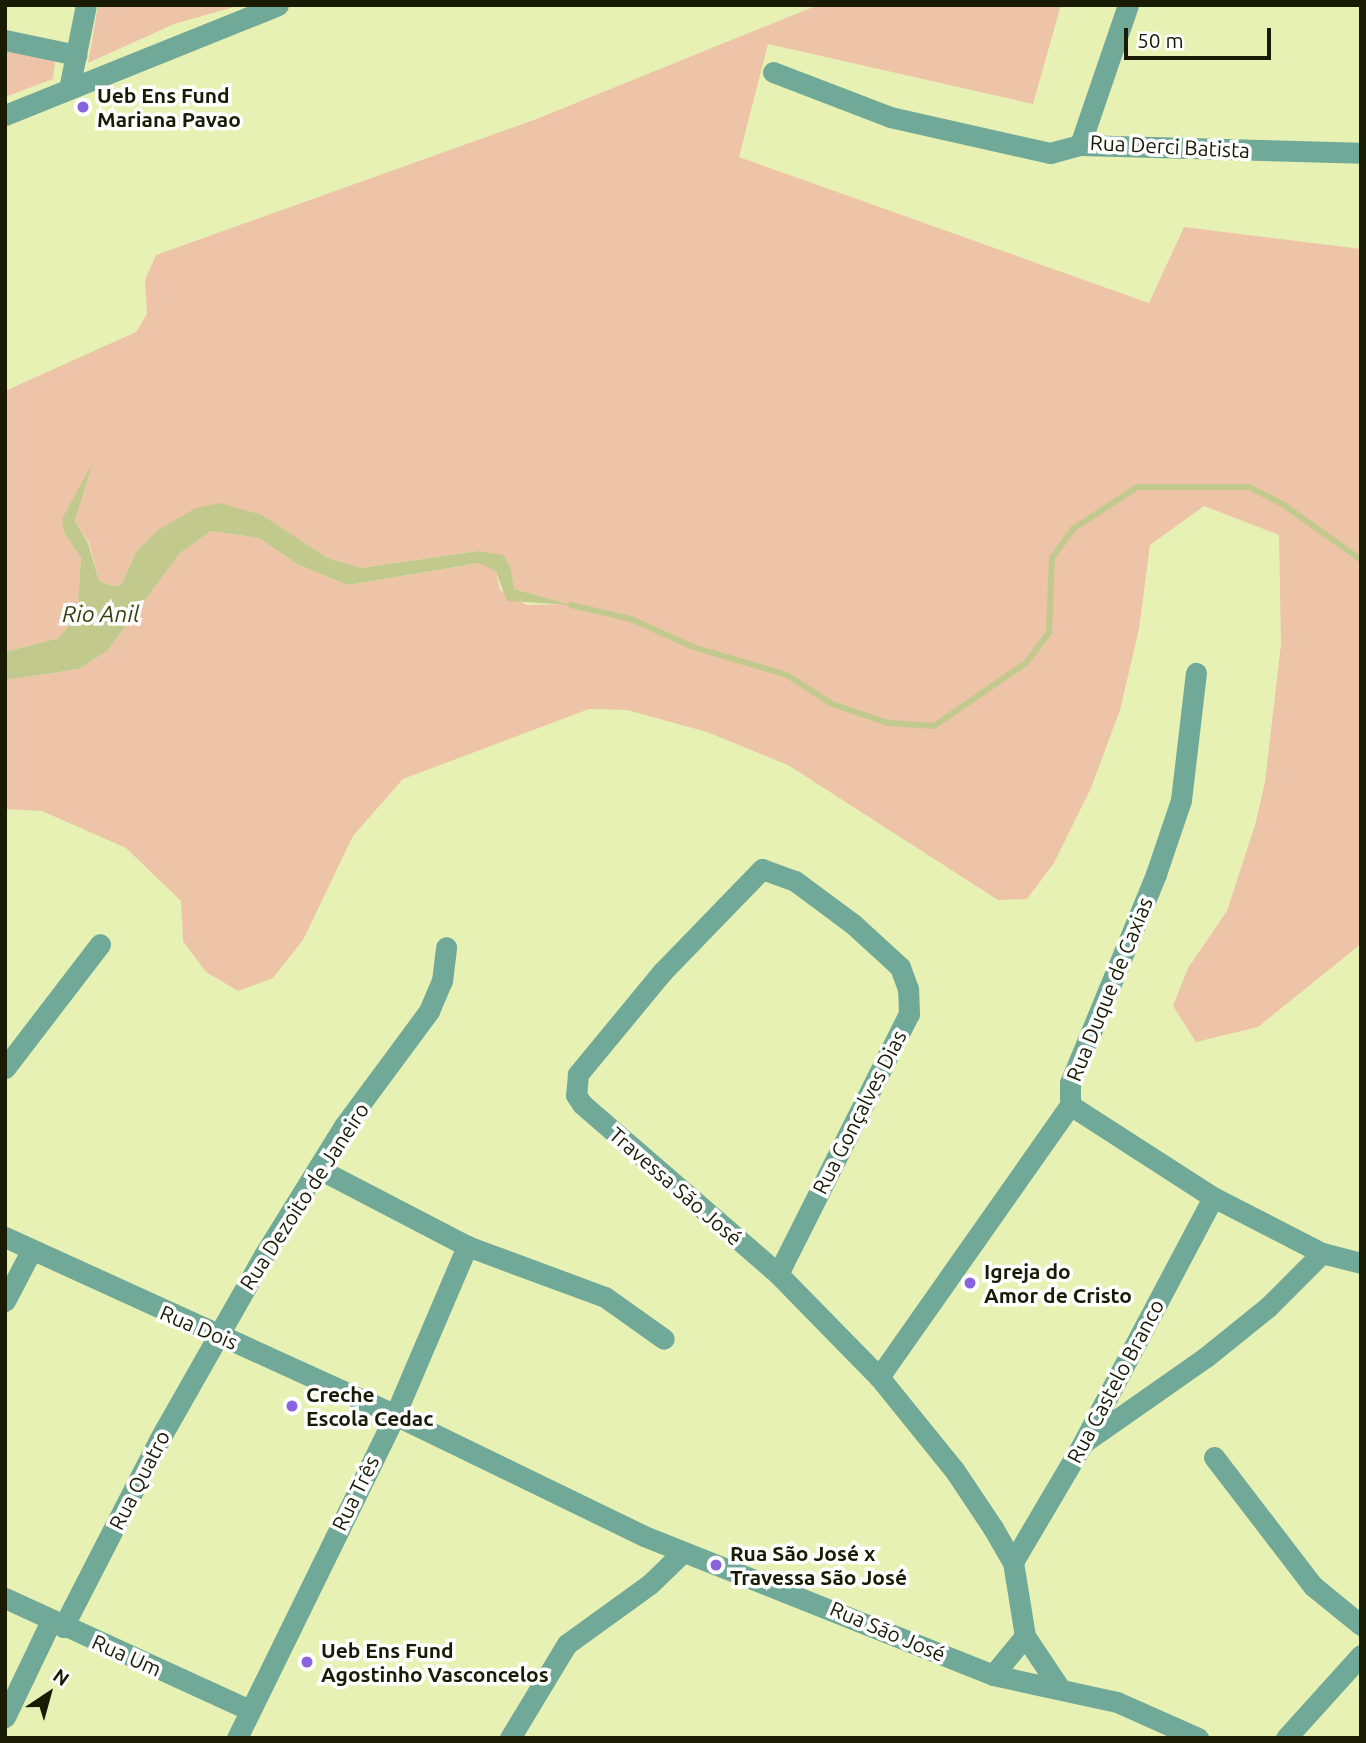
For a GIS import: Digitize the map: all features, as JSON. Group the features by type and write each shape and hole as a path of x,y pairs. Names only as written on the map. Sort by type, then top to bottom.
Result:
{"street":[{"path":"69,89 86,5"},
{"name":"Rua Derci Batista","path":"1128,5 1080,145 1361,153"},
{"path":"5,115 271,6"},
{"path":"5,40 76,55"},
{"path":"773,72 890,117 952,132 1050,153 1080,145"},
{"name":"Rua Duque de Caxias","path":"879,1377 1070,1105 1070,1083 1156,874 1181,800 1196,673"},
{"name":"Travessa São José","path":"885,950 795,881 762,869 663,971 578,1074 575,1086 582,1104 778,1274 879,1377 955,1471 1013,1562 1025,1636 1059,1687"},
{"path":"5,1068 100,944"},
{"name":"Rua Dezoito de Janeiro","path":"216,1335 321,1170 344,1126 429,1011 442,981 446,947"},
{"name":"Rua Gonçalves Dias","path":"778,1274 909,1014 908,989 900,967 885,950"},
{"path":"1070,1105 1213,1197 1322,1253 1361,1263"},
{"path":"321,1170 467,1246 605,1297 664,1339"},
{"name":"Rua Castelo Branco","path":"1013,1562 1083,1443 1213,1197"},
{"name":"Rua Dois","path":"5,1237 395,1415"},
{"name":"Rua Três","path":"237,1738 395,1415 467,1246"},
{"path":"5,1301 31,1251"},
{"path":"1083,1443 1206,1357 1268,1307 1322,1253"},
{"name":"Rua Quatro","path":"5,1717 216,1335"},
{"name":"Rua São José","path":"395,1415 683,1552 993,1675 1059,1687 1117,1702 1198,1738"},
{"path":"1214,1457 1313,1586 1361,1625"},
{"path":"510,1738 567,1644 649,1584 683,1552"},
{"name":"Rua Um","path":"5,1598 250,1710"},
{"path":"993,1675 1025,1636"},
{"path":"1286,1738 1358,1662"}],"shaded area":[{"path":"98,5 241,5 174,24 88,63"},
{"path":"818,5 1061,5 1033,104 768,44 739,157 1149,303 1184,227 1361,249 1361,944 1258,1027 1196,1042 1173,1006 1188,968 1227,911 1255,825 1265,782 1281,644 1279,535 1204,506 1150,545 1139,629 1120,710 1091,788 1054,863 1027,899 998,900 788,765 707,732 627,710 589,709 403,779 353,836 303,940 273,978 238,991 206,972 183,941 181,901 126,848 42,811 5,809 5,680 79,669 107,651 180,553 211,531 259,538 297,564 348,585 480,563 496,572 500,590 527,605 567,604 514,589 511,568 478,551 361,568 328,558 262,515 136,552 121,585 112,586 99,581 89,543 75,521 92,465 64,533 81,558 78,604 71,623 59,638 5,652 5,391 136,332 147,314 145,280 156,255 534,120"},
{"path":"5,51 55,61 53,79 5,97"}],"water":[{"name":"Rio Anil","path":"93,462 75,521 88,543 99,581 112,586 121,585 136,552 158,530 196,508 220,503 262,515 328,558 361,568 478,551 503,555 511,568 514,589 571,605 507,601 496,572 479,563 348,585 297,564 259,538 211,531 180,553 107,651 79,669 5,680 5,652 59,638 71,623 78,604 81,558 64,533 62,519"}],"waterway":[{"path":"571,605 631,619 693,647 787,675 832,704 888,723 934,726 1026,663 1049,632 1052,558 1073,529 1137,487 1249,487 1284,505 1361,560"}],"place":[{"name":"Ueb Ens Fund Mariana Pavao","path":"83,107"},
{"name":"Igreja do Amor de Cristo","path":"970,1283"},
{"name":"Creche Escola Cedac","path":"292,1406"},
{"name":"Rua São José x Travessa São José","path":"716,1565"},
{"name":"Ueb Ens Fund Agostinho Vasconcelos","path":"307,1662"}]}
